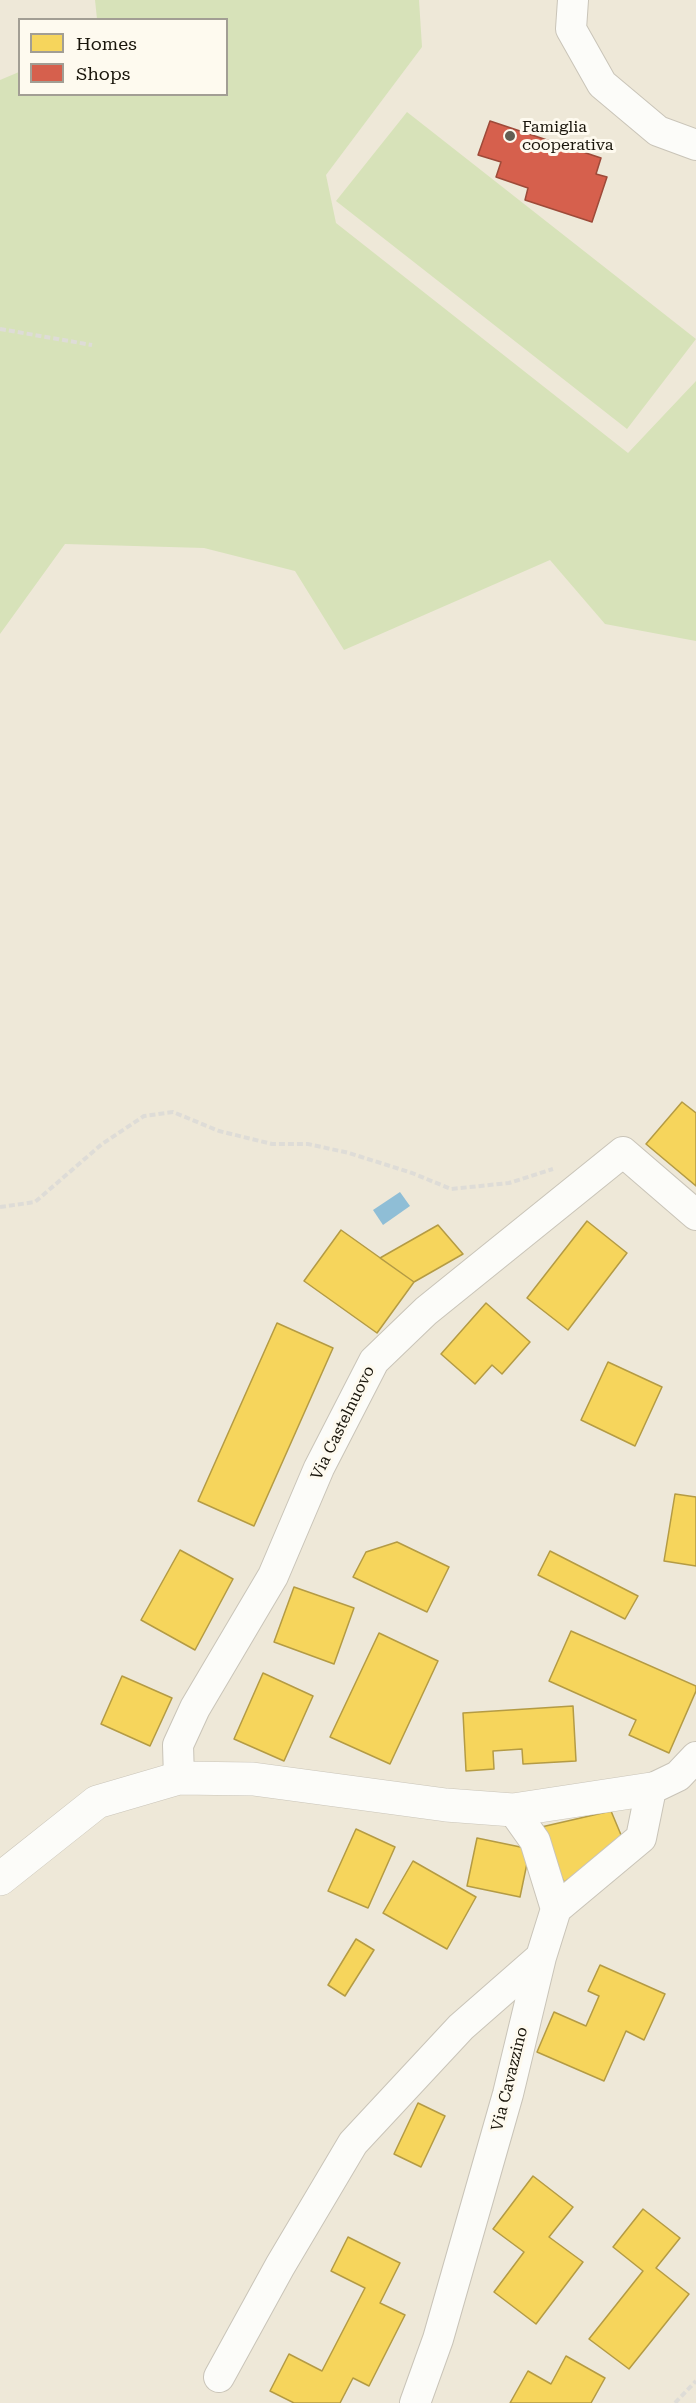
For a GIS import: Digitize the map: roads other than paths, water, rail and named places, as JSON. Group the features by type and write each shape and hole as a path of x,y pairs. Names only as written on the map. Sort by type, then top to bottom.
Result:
{"street":[{"path":"573,0 571,29 602,84 658,131 696,144"},
{"name":"Via Castelnuovo","path":"179,1778 178,1745 195,1708 273,1576 319,1468 374,1361 426,1311 623,1152 696,1215"},
{"path":"0,1879 97,1802 179,1778 253,1779 446,1805 513,1810 651,1789 678,1776 696,1757"},
{"path":"513,1810 536,1841 556,1909 641,1838 651,1789"},
{"name":"Via Cavazzino","path":"415,2403 438,2339 508,2094 541,1957 556,1909"},
{"path":"219,2377 280,2266 353,2143 461,2027 541,1957"}],"water":[{"path":"400,1192 410,1206 383,1225 373,1210"}],"place":[{"name":"Famiglia cooperativa","path":"510,136"}]}
